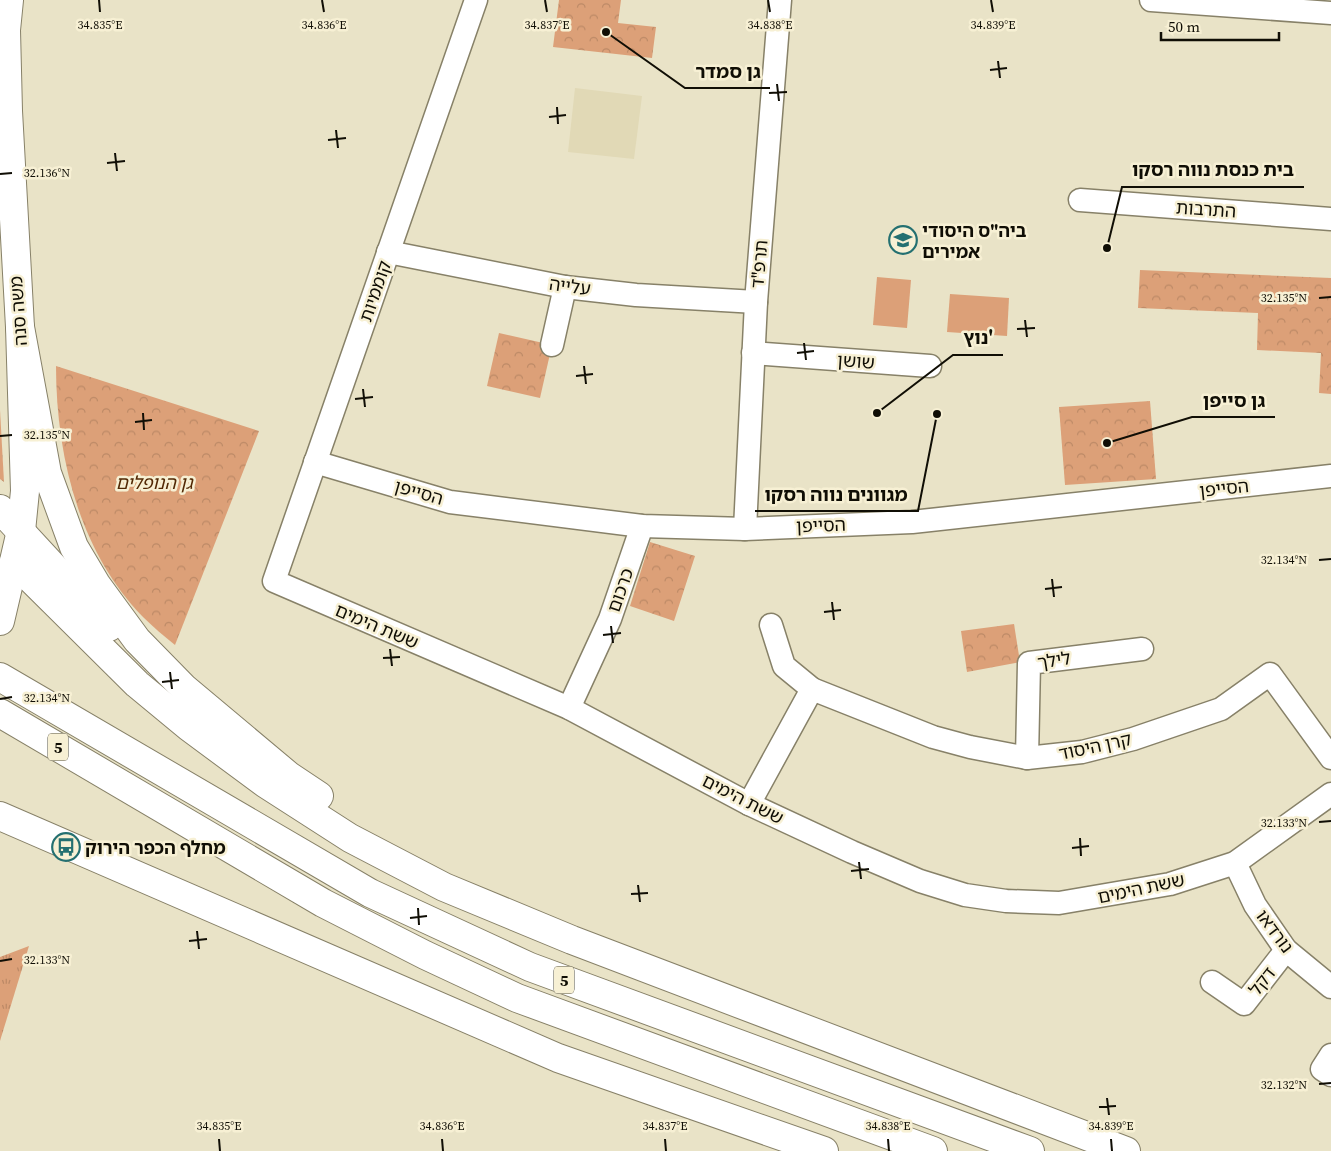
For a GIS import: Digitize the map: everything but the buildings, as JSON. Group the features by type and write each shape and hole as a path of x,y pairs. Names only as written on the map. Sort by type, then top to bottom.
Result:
{"main road":[{"name":"משה סנה","path":"0,620 25,491 20,326 8,111 6,30 9,0"},
{"path":"20,326 47,473 74,547 96,584 137,640 184,688 289,776 379,835 572,940"},
{"path":"0,509 11,556 137,684 189,727 266,784 350,838 444,887 572,940 1126,1151"},
{"path":"11,556 134,654 184,688"},
{"name":"5","path":"0,677 370,893 454,934 539,971 1030,1151"},
{"name":"5","path":"0,714 323,903 433,959 517,998 933,1151"},
{"path":"0,816 558,1058 824,1151"},
{"path":"0,834 66,844"}],"street":[{"name":"קוממיות","path":"274,581 476,0"},
{"name":"תרפ\"ד","path":"745,528 756,302 780,0"},
{"path":"1152,0 1331,13"},
{"name":"התרבות","path":"1080,200 1331,219"},
{"name":"עלייה","path":"388,252 564,287 636,295 756,302"},
{"path":"552,345 564,287"},
{"name":"שושן","path":"753,352 930,366"},
{"name":"הסייפן","path":"315,462 450,502 642,526 745,528 912,522 1331,476"},
{"name":"כרכום","path":"569,708 610,619 642,526"},
{"name":"ששת הימים","path":"274,581 569,708 749,804 852,852 920,881 965,895 1006,901 1059,903 1170,884 1235,863 1331,794"},
{"name":"קרן היסוד","path":"771,625 784,666 812,689 933,737 970,747 1027,758 1099,748 1133,739 1222,709 1270,674 1331,758"},
{"name":"לילך","path":"1027,758 1029,663 1142,648"},
{"path":"749,804 812,689"},
{"name":"נורדאו","path":"1235,863 1255,905 1286,950 1331,987"},
{"name":"דקל","path":"1212,982 1244,1004 1286,950"},
{"path":"1331,1055 1322,1069 1331,1075"}],"shaded area":[{"path":"575,88 642,96 634,159 568,152"}],"green space":[{"path":"559,0 621,0 618,23 656,27 652,58 553,47"},
{"path":"1140,270 1331,278 1331,394 1319,393 1321,353 1257,350 1258,313 1138,308"},
{"path":"877,277 911,280 907,328 873,325"},
{"path":"950,294 1009,298 1007,336 947,332"},
{"path":"499,333 552,345 540,398 487,386"},
{"name":"גן הנופלים","path":"56,366 259,431 175,645 143,617 121,591 102,563 87,532 67,467 57,400"},
{"path":"1150,401 1156,479 1065,485 1059,407"},
{"path":"0,410 4,482 0,479"},
{"path":"650,542 695,556 674,621 630,606"},
{"path":"1014,624 1020,662 967,672 961,631"},
{"path":"29,946 0,1041 0,957"}],"place":[{"name":"גן סמדר","path":"606,32"},
{"name":"ביה\"ס היסודי אמירים","path":"903,240"},
{"name":"בית כנסת נווה רסקו","path":"1107,248"},
{"name":"נוץ'","path":"877,413"},
{"name":"מגוונים נווה רסקו","path":"937,414"},
{"name":"גן סייפן","path":"1107,443"},
{"name":"מחלף הכפר הירוק","path":"66,847"}]}
